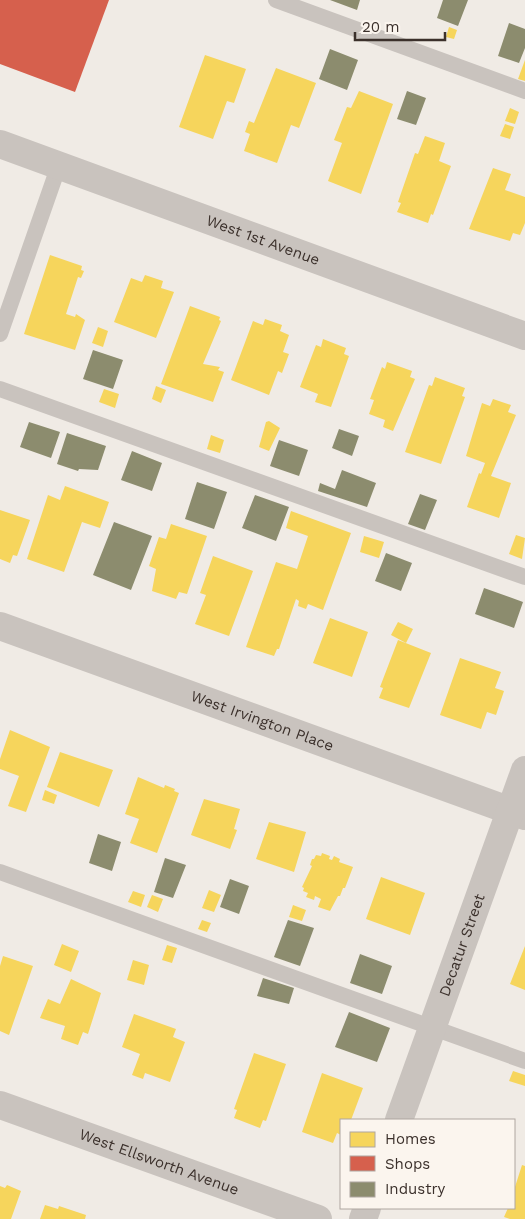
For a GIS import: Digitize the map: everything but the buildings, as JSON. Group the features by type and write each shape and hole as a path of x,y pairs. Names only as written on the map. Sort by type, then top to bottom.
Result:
{"street":[{"name":"West 1st Avenue","path":"0,144 525,336"},
{"name":"West Irvington Place","path":"0,626 518,813"},
{"name":"Decatur Street","path":"399,1119 432,1027 518,813 525,770"},
{"name":"West Ellsworth Avenue","path":"0,1106 318,1219"}],"lane":[{"path":"276,0 525,91"},
{"path":"0,334 59,165"},
{"path":"0,389 525,576"},
{"path":"0,872 525,1060"}]}
